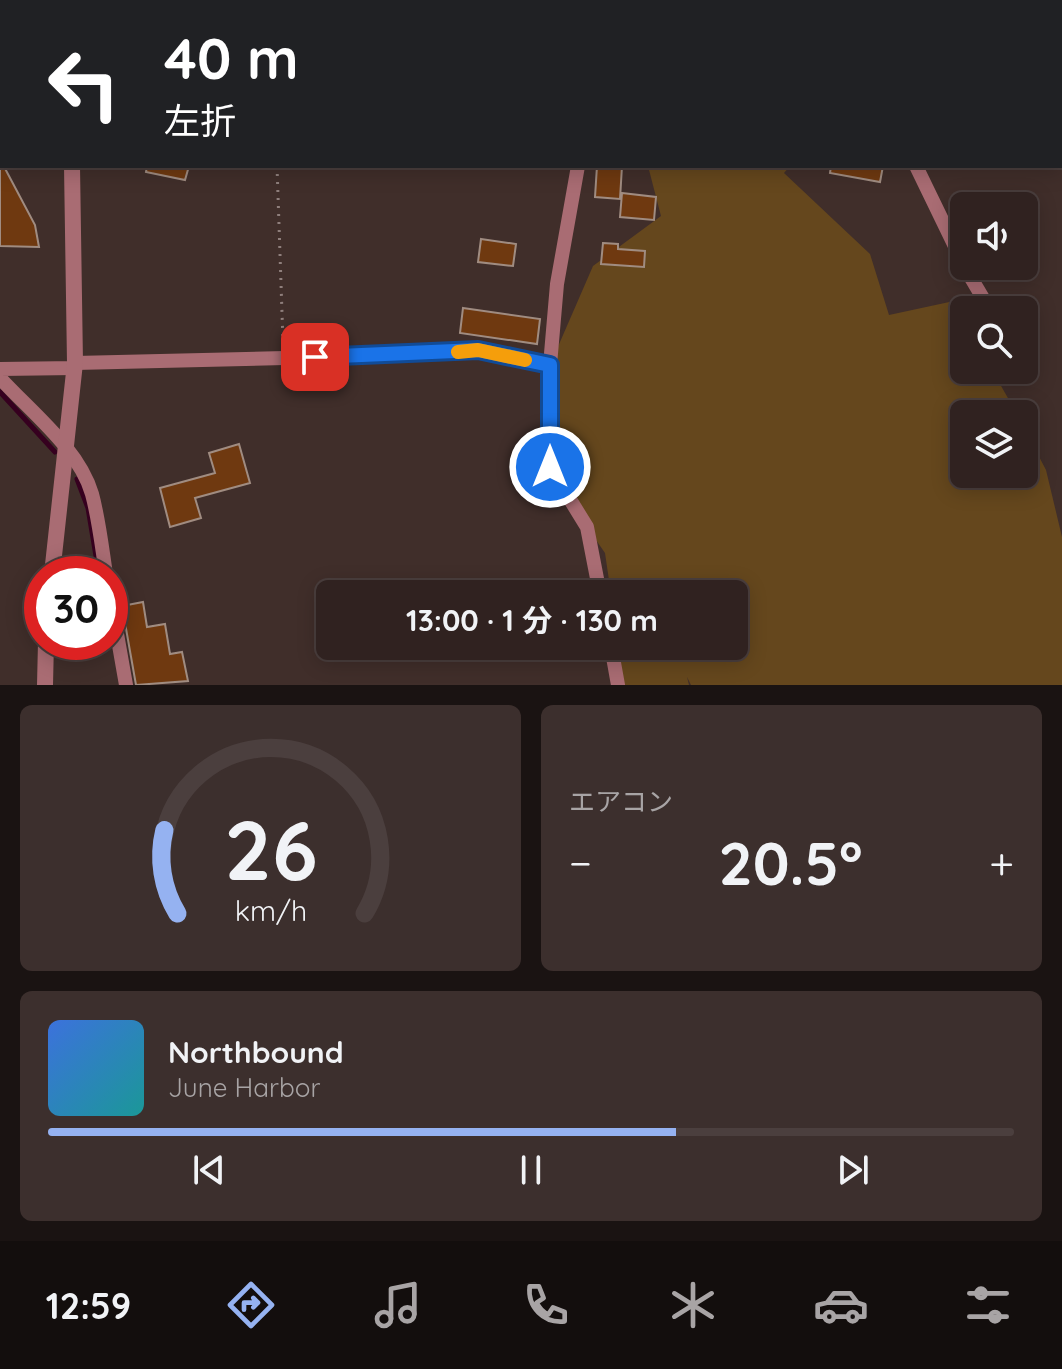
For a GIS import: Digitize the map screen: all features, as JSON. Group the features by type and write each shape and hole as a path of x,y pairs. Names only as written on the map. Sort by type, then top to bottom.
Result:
{"street":[{"path":"54,556 75,365 72,168"},
{"path":"575,168 557,284 550,365 550,467 587,527 597,580"},
{"path":"917,168 950,237"},
{"path":"0,369 478,350 550,365"},
{"path":"0,378 67,450 92,493 103,556"},
{"path":"45,685 46,660"},
{"path":"122,660 126,685"},
{"path":"614,660 618,685"}],"path":[{"path":"277,168 284,358"}],"shaded area":[{"path":"649,168 788,168 784,173 870,254 889,315 950,302 950,384 1000,384 1009,400 950,400 950,488 1038,488 1038,455 1046,470 1062,537 1062,685 691,685 687,677 689,685 623,685 620,660 748,660 748,580 609,580 605,553 587,527 557,468 550,365 593,266 661,216"}],"building":[{"path":"0,168 5,168 35,225 39,247 0,246"},
{"path":"147,168 188,168 185,180 146,172"},
{"path":"597,168 622,168 620,199 595,197"},
{"path":"831,168 883,168 880,182 830,173"},
{"path":"622,193 656,197 654,220 620,217"},
{"path":"481,239 516,244 513,266 478,262"},
{"path":"603,243 618,244 618,249 645,251 644,267 601,264"},
{"path":"463,308 540,319 537,344 460,333"},
{"path":"239,444 250,483 195,498 201,518 170,527 160,488 215,473 209,453"},
{"path":"143,602 147,627 165,624 170,654 182,652 188,681 136,685 128,640 128,605"}],"waterway":[{"path":"0,392 55,452"},
{"path":"77,479 88,508 96,556"}],"slow traffic":[{"path":"458,352 478,350 525,360"}],"route":[{"path":"315,357 478,350 550,365 550,467"}]}
